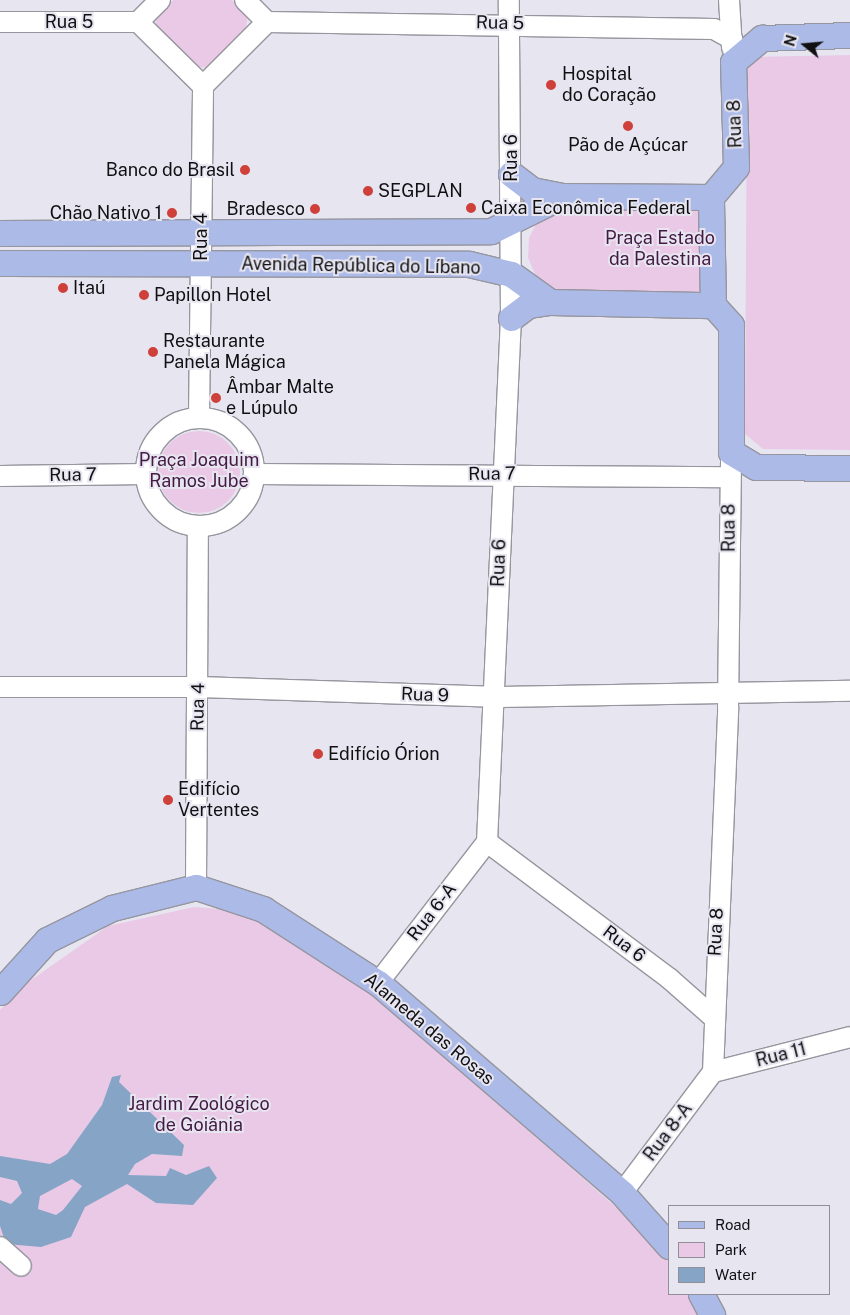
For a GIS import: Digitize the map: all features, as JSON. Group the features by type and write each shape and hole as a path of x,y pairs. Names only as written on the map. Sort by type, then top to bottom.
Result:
{"main road":[{"path":"732,50 762,38 850,35"},
{"name":"Rua 8","path":"711,197 736,166 732,50"},
{"path":"511,174 532,190 562,196 711,197 713,305 550,302 528,305 511,318"},
{"name":"Avenida República do Líbano","path":"0,233 467,232 511,225 562,196"},
{"path":"58,232 58,263"},
{"name":"Avenida República do Líbano","path":"0,263 469,264 511,274 550,302"},
{"name":"Rua 8","path":"713,305 731,325 731,452"},
{"path":"731,452 756,467 850,468"},
{"path":"0,992 47,940 112,908 196,887"},
{"name":"Alameda das Rosas","path":"196,887 263,909 378,983 622,1193 668,1245"},
{"path":"702,1295 712,1315"}],"street":[{"path":"160,0 138,22 202,86 267,22 245,0"},
{"name":"Rua 6","path":"509,0 511,318 502,475 487,842 670,979 712,1016"},
{"name":"Rua 8","path":"729,0 732,50"},
{"name":"Rua 5","path":"0,22 138,22"},
{"name":"Rua 5","path":"267,22 510,23 714,28 732,50"},
{"name":"Rua 4","path":"199,418 202,86"},
{"path":"199,418 216,420 244,440 254,474 243,506 215,525 198,527 182,524 162,510 149,490 146,474 156,441 167,429 199,418"},
{"name":"Rua 8","path":"713,1072 712,1016 728,690 731,452"},
{"name":"Rua 7","path":"0,476 146,474"},
{"name":"Rua 7","path":"254,474 730,477"},
{"name":"Rua 4","path":"196,887 199,687 198,527"},
{"name":"Rua 9","path":"0,687 199,687 493,698 728,690 850,691"},
{"name":"Rua 6-A","path":"378,983 487,842"},
{"name":"Rua 11","path":"713,1072 850,1037"},
{"name":"Rua 8-A","path":"622,1193 713,1072"},
{"path":"0,1248 21,1266"}],"green space":[{"path":"173,0 232,0 248,15 246,27 207,68 194,66 155,28 156,17"},
{"path":"850,55 850,450 763,449 745,434 747,71 756,57"},
{"name":"Praça Estado da Palestina","path":"699,204 705,296 557,292 536,276 528,258 529,238 540,216 553,208"},
{"name":"Praça Joaquim Ramos Jube","path":"199,431 215,435 228,443 236,456 240,472 236,488 228,501 215,509 199,513 183,509 170,501 162,488 158,472 162,456 170,443 183,435"},
{"name":"Jardim Zoológico de Goiânia","path":"194,907 233,910 271,925 361,983 668,1253 668,1295 693,1295 701,1315 0,1315 0,1010 24,985 108,926"}],"water":[{"path":"121,1075 119,1082 184,1145 182,1156 152,1154 135,1164 128,1175 166,1176 170,1168 186,1175 209,1166 217,1178 193,1205 156,1203 127,1184 85,1207 71,1237 41,1247 6,1244 0,1226 0,1200 11,1204 22,1193 17,1181 0,1177 0,1156 50,1164 67,1154 102,1105 112,1077","holes":["72,1179 82,1186 63,1210 56,1215 38,1209 40,1196"]}],"place":[{"name":"Hospital do Coração","path":"551,85"},
{"name":"Pão de Açúcar","path":"628,126"},
{"name":"Banco do Brasil","path":"245,170"},
{"name":"SEGPLAN","path":"368,191"},
{"name":"Caixa Econômica Federal","path":"471,208"},
{"name":"Bradesco","path":"315,209"},
{"name":"Chão Nativo 1","path":"172,213"},
{"name":"Itaú","path":"63,288"},
{"name":"Papillon Hotel","path":"144,295"},
{"name":"Restaurante Panela Mágica","path":"153,352"},
{"name":"Âmbar Malte e Lúpulo","path":"216,398"},
{"name":"Edifício Órion","path":"318,754"},
{"name":"Edifício Vertentes","path":"168,800"}]}
